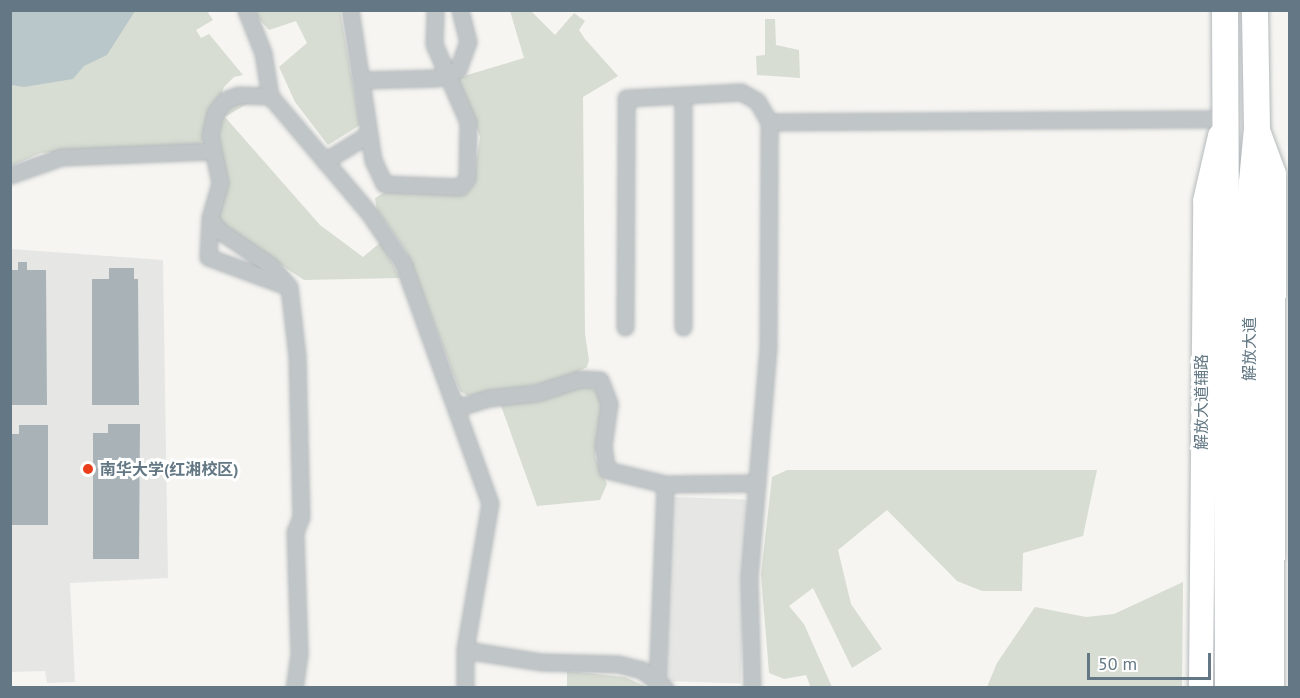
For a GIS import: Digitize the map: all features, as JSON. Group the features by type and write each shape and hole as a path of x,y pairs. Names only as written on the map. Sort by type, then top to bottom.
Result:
{"highway":[{"name":"解放大道","path":"1225,10 1224,120 1239,213 1250,687"},
{"name":"解放大道","path":"1228,687 1239,213 1257,128 1255,10"}],"main road":[{"name":"解放大道辅路","path":"1200,687 1205,201 1224,120"},
{"path":"1257,128 1274,174 1272,687"}],"street":[{"path":"246,10 263,53 270,96 325,161 403,263 490,503 465,650 465,687"},
{"path":"350,10 373,160 384,184 465,185 468,122 434,44 435,10"},
{"path":"361,80 448,73 458,69 465,58 468,42 460,10"},
{"path":"625,327 626,98 741,92 757,101 769,122 768,349 749,578 752,687"},
{"path":"270,96 256,93 225,100 210,135 220,183 210,219 208,257 289,286"},
{"path":"683,95 683,327"},
{"path":"769,122 1224,120"},
{"path":"325,161 369,134"},
{"path":"10,175 61,157 212,151"},
{"path":"210,219 220,231 270,265 289,286 297,356 301,517 295,532 299,654 294,687"},
{"path":"456,408 489,398 536,393 580,379 600,380 609,404 603,446 607,470 665,484 757,483"},
{"path":"661,686 665,484"},
{"path":"465,650 542,662 618,664 642,670 661,686"}],"shaded area":[{"path":"10,11 207,11 213,20 196,30 201,38 209,34 243,75 234,77 224,87 206,137 198,145 41,153 11,166"},
{"path":"10,11 135,11 107,55 84,66 73,79 24,87 11,85"},
{"path":"252,11 340,11 360,125 328,145 295,102 279,67 307,43 296,21 269,30"},
{"path":"510,11 531,11 555,35 574,13 585,21 579,30 585,39 618,76 583,97 585,334 589,360 587,367 561,381 468,396 460,391 406,251 377,210 375,198 390,189 461,193 472,186 480,137 457,78 524,58"},
{"path":"765,19 775,19 776,45 799,50 800,78 757,75 756,56 765,55"},
{"path":"255,99 225,117 320,225 363,257 381,242 400,278 304,280 222,226 214,216 220,111 230,101"},
{"name":"南华大学(红湘校区)","path":"11,249 163,260 168,578 70,583 75,682 47,683 45,671 11,672"},
{"path":"588,386 598,392 602,404 595,457 607,484 600,500 537,506 500,403 543,400 561,390"},
{"path":"787,470 1097,470 1083,536 1023,553 1022,591 982,591 957,581 887,510 838,550 851,604 882,649 852,668 813,588 789,606 804,624 832,687 811,688 806,675 784,679 769,673 761,575 772,477"},
{"path":"672,497 747,500 741,684 666,681"},
{"path":"1183,582 1182,687 987,687 997,663 1035,607 1086,617 1114,614"},
{"path":"567,671 625,677 647,687 567,687"}],"building":[{"path":"18,262 27,262 27,270 46,270 47,405 10,405 10,270 18,270"},
{"path":"109,268 134,268 134,279 138,279 139,405 92,405 92,279 109,279"},
{"path":"108,424 140,424 139,559 93,559 93,433 108,433"},
{"path":"19,425 48,425 48,525 10,525 10,434 19,434"}],"place":[{"name":"南华大学(红湘校区)","path":"88,469"}]}
